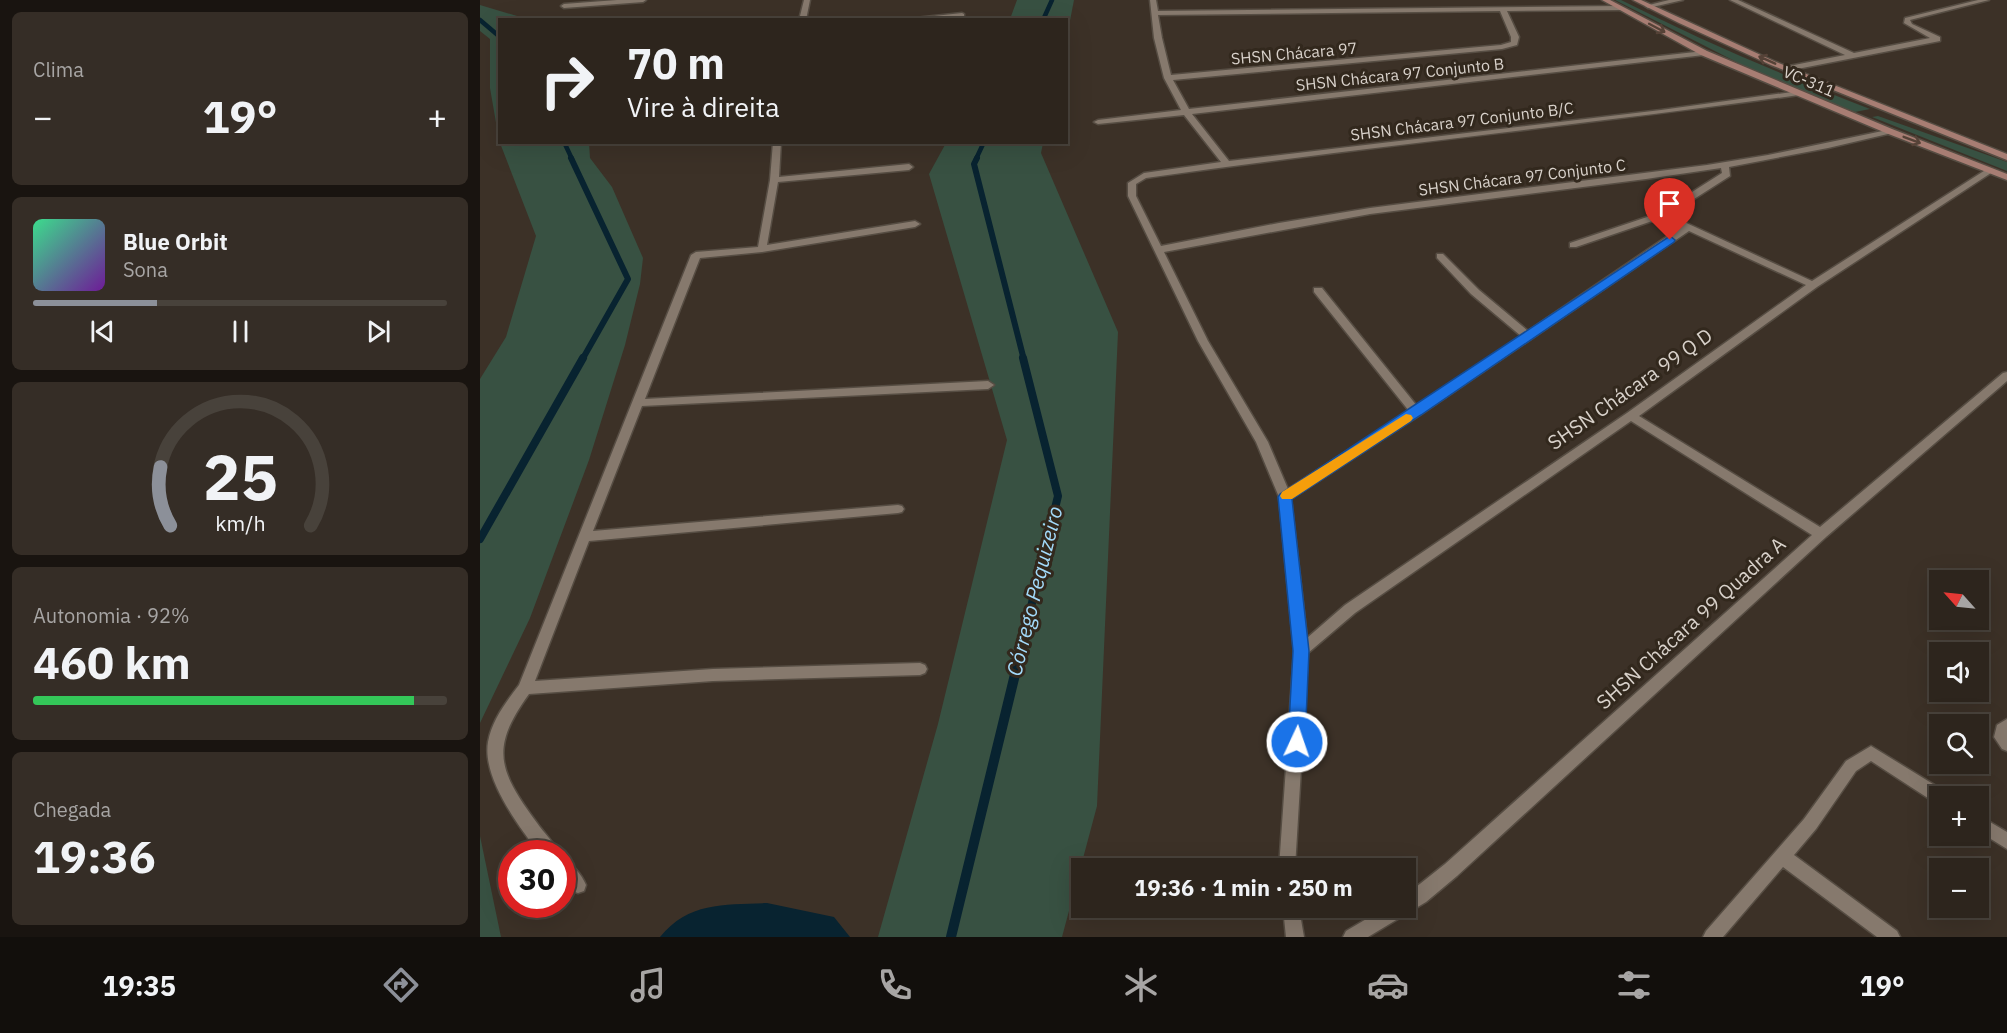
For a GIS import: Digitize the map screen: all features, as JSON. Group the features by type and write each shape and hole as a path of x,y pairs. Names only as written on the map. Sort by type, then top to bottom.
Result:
{"main road":[{"name":"VC-311","path":"1605,0 1704,53 1889,131 2007,177"},
{"path":"1636,0 1786,69 1898,116 2007,157"},
{"path":"1868,122 1865,116 1872,112 1898,116"}],"street":[{"path":"564,6 643,0"},
{"path":"802,18 807,0"},
{"path":"1153,0 1168,78 1186,112 1227,164"},
{"path":"1648,6 1680,0"},
{"path":"1733,0 1851,55"},
{"path":"1786,69 1937,39 1910,25 1906,22 1907,19 1986,0"},
{"path":"1154,13 1620,8"},
{"name":"SHSN Chácara 97","path":"1168,78 1502,47 1514,43 1515,37 1503,10"},
{"path":"925,18 962,15"},
{"name":"SHSN Chácara 97 Conjunto B","path":"1098,122 1704,53"},
{"name":"SHSN Chácara 97 Conjunto B/C","path":"1158,250 1132,196 1132,183 1144,176 1799,93"},
{"name":"SHSN Chácara 97 Conjunto C","path":"1158,250 1396,207 1725,166 1798,153 1889,131"},
{"path":"762,249 774,180 777,144"},
{"path":"1573,245 1662,215 1727,174 1725,166"},
{"path":"774,180 909,167"},
{"name":"SHSN Chácara 99 Q D","path":"1301,651 1350,609 1631,416 1813,285 1990,171"},
{"path":"1662,215 1813,285"},
{"path":"541,840 503,784 495,751 499,729 509,709 525,688 696,255 762,249 915,224"},
{"path":"1285,497 1416,412 1688,227"},
{"path":"1158,250 1203,341 1262,442 1285,497 1301,651 1288,858"},
{"path":"1440,256 1475,292 1527,336"},
{"path":"1318,290 1416,412"},
{"name":"SHSN Chácara 99 Quadra A","path":"1416,898 1451,870 1821,534 2007,375"},
{"path":"638,403 988,385"},
{"path":"1631,416 1821,534"},
{"path":"584,537 898,509"},
{"path":"525,688 713,675 920,669"},
{"path":"2007,724 2002,730 2002,737 2007,744"},
{"path":"1712,937 1810,824 1851,766 1871,753 1929,790"},
{"path":"1989,829 2007,840"},
{"path":"1782,856 1891,937"},
{"path":"1293,918 1294,937"},
{"path":"1352,937 1383,918"}],"green space":[{"path":"1017,0 1074,0 1068,31 1068,18 1010,18"},
{"path":"1615,0 1621,0 1744,58 1870,109 1855,112 1754,71"},
{"path":"480,5 524,18 498,18 498,134 490,88 490,39 480,31"},
{"path":"1878,116 2007,162 2007,171 1872,117"},
{"path":"500,144 589,144 590,158 612,187 643,258 640,284 625,345 589,460 530,618 480,723 480,379 506,337 536,236"},
{"path":"945,144 1043,144 1041,153 1118,332 1097,806 1083,858 1071,858 1071,903 1062,937 878,937 938,724 1007,440 929,174"},
{"path":"480,836 501,937 480,937"}],"water":[{"path":"767,903 834,917 850,937 660,937 671,925 696,911 722,905"}],"waterway":[{"name":"Córrego Pequizeiro","path":"1044,18 1052,0"},
{"path":"480,20 498,35"},
{"path":"565,144 572,159"},
{"name":"Córrego Pequizeiro","path":"976,159 983,144"},
{"path":"571,158 628,279 582,360"},
{"name":"Córrego Pequizeiro","path":"977,158 974,164 1024,360"},
{"path":"480,539 583,358"},
{"name":"Córrego Pequizeiro","path":"1023,358 1058,496 1029,615"},
{"name":"Córrego Pequizeiro","path":"951,937 1030,613"}],"slow traffic":[{"path":"1287,496 1406,418"}],"route":[{"path":"1297,742 1301,651 1285,497 1416,412 1670,240"}]}
